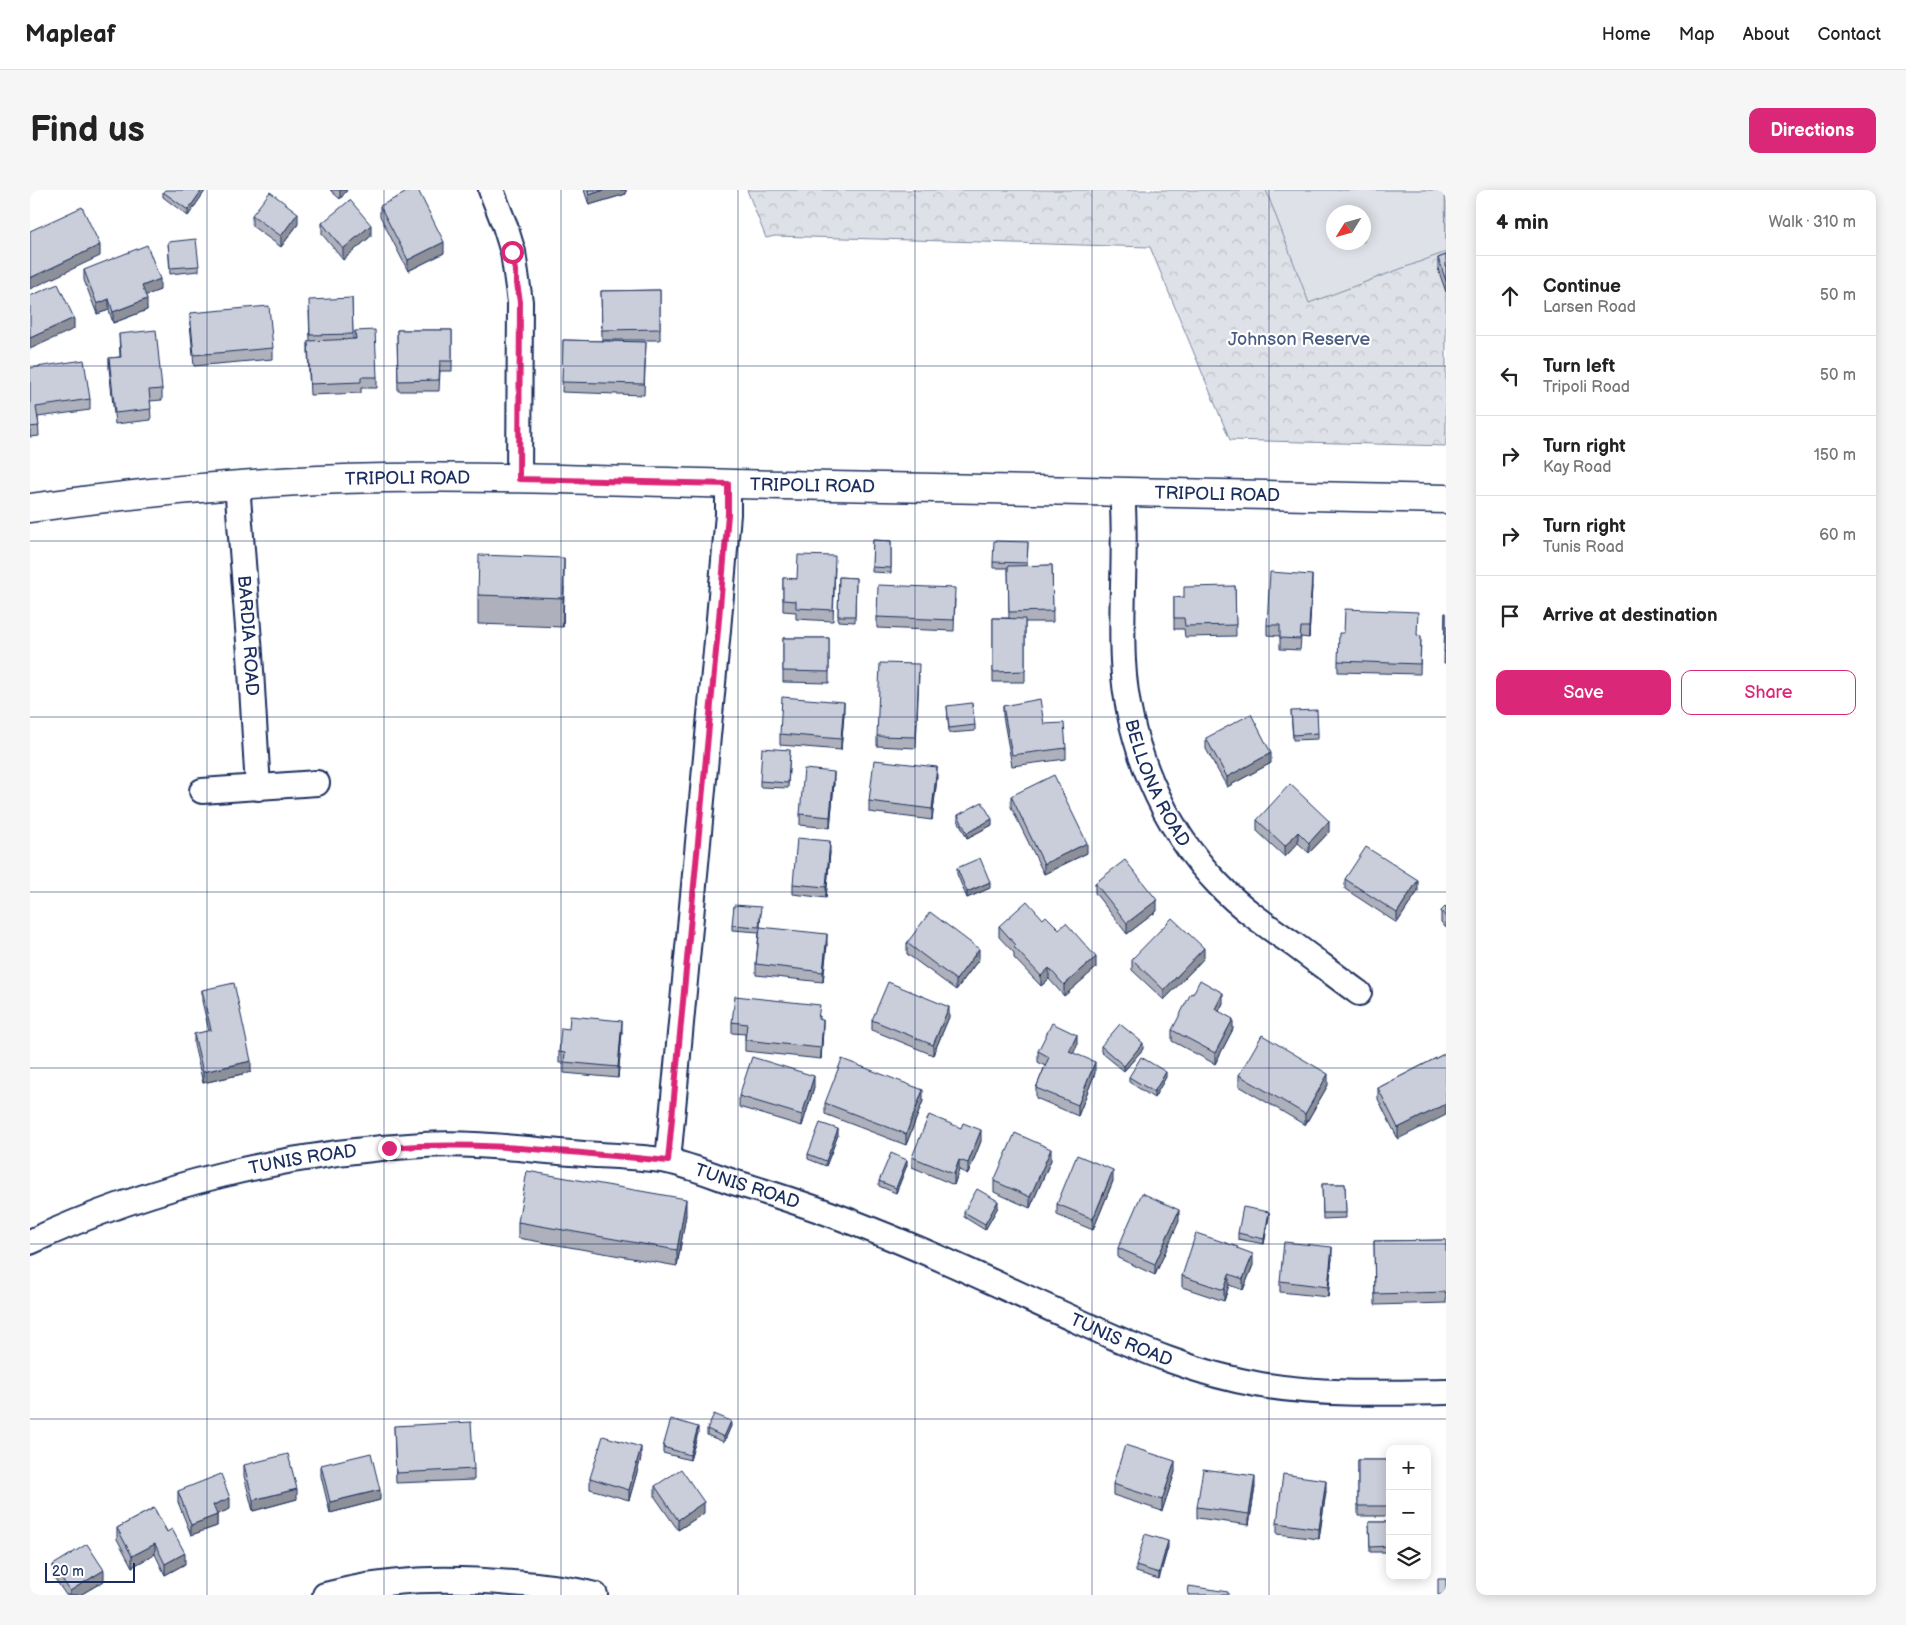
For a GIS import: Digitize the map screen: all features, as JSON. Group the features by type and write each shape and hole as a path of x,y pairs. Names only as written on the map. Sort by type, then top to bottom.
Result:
{"street":[{"path":"491,190 505,226 512,252 520,302 519,479"},
{"name":"TRIPOLI ROAD","path":"30,508 103,498 237,484 385,478 519,479 1446,499"},
{"name":"BARDIA ROAD","path":"237,484 258,788"},
{"path":"668,1161 718,630 728,514 728,484"},
{"name":"BELLONA ROAD","path":"1122,491 1125,522 1123,660 1125,686 1132,725 1149,778 1158,798 1194,854 1219,885 1251,914 1359,994"},
{"path":"202,791 317,783"},
{"name":"TUNIS ROAD","path":"30,1242 74,1222 140,1198 227,1174 304,1158 426,1144 468,1144 668,1161 797,1202 872,1230 1149,1353 1206,1372 1259,1385 1301,1390 1359,1393 1446,1392"},
{"path":"325,1595 376,1584 454,1578 566,1588 595,1595"}],"green space":[{"name":"Johnson Reserve","path":"747,190 1446,190 1446,446 1230,440 1150,247 775,236 766,238"},
{"path":"1266,190 1445,190 1446,252 1309,303"}],"building":[{"path":"165,190 202,190 188,210 163,192"},
{"path":"411,190 418,190 444,242 408,260 380,206"},
{"path":"588,190 604,190 589,195"},
{"path":"270,192 298,213 281,236 252,215"},
{"path":"350,200 371,225 343,249 322,223"},
{"path":"82,207 100,245 30,278 30,231"},
{"path":"196,239 199,266 170,268 168,242"},
{"path":"147,245 160,279 142,286 147,299 113,312 109,299 97,304 84,270"},
{"path":"1446,255 1446,281 1438,258"},
{"path":"58,284 74,318 30,338 30,296"},
{"path":"660,290 660,329 602,330 601,291"},
{"path":"352,298 353,334 310,335 309,300"},
{"path":"269,306 273,348 194,355 190,313"},
{"path":"156,330 162,389 149,390 151,409 115,413 109,358 121,357 119,334"},
{"path":"375,330 377,377 361,377 361,382 310,384 308,341 356,339 355,331"},
{"path":"397,330 452,330 452,361 440,361 439,380 398,381"},
{"path":"563,340 646,342 644,384 562,382"},
{"path":"84,360 90,399 36,407 39,426 30,427 30,368"},
{"path":"873,540 891,541 891,568 872,567"},
{"path":"994,541 1028,542 1027,563 993,562"},
{"path":"479,555 564,558 563,598 478,595"},
{"path":"798,555 835,556 833,610 796,608 796,601 783,600 783,578 797,579"},
{"path":"1052,565 1053,611 1009,612 1008,566"},
{"path":"1270,572 1312,575 1309,627 1301,627 1300,639 1280,638 1280,625 1267,625"},
{"path":"839,577 856,578 855,616 838,616"},
{"path":"878,585 955,588 954,620 877,617"},
{"path":"1235,586 1236,625 1185,626 1184,618 1174,618 1174,597 1184,598 1184,587"},
{"path":"1345,609 1418,612 1417,635 1421,636 1420,664 1338,661 1339,633 1344,633"},
{"path":"1445,613 1446,652 1444,652"},
{"path":"993,618 1025,619 1025,671 993,672"},
{"path":"783,638 829,638 829,672 783,671"},
{"path":"880,663 919,664 916,737 877,736"},
{"path":"782,697 844,702 841,739 780,734"},
{"path":"1040,699 1044,724 1064,723 1066,748 1012,755 1003,706"},
{"path":"972,703 975,725 949,728 947,706"},
{"path":"1317,710 1318,733 1293,735 1291,711"},
{"path":"1251,714 1271,753 1227,777 1206,738"},
{"path":"762,748 790,750 788,783 760,781"},
{"path":"874,760 937,767 932,809 869,801"},
{"path":"804,769 834,772 830,817 800,814"},
{"path":"1054,775 1087,843 1044,864 1011,796"},
{"path":"1290,784 1329,821 1309,843 1298,832 1285,846 1257,820"},
{"path":"982,802 992,819 967,833 958,815"},
{"path":"797,838 830,841 826,887 793,884"},
{"path":"1366,847 1418,880 1397,913 1345,879"},
{"path":"980,858 990,882 967,892 957,868"},
{"path":"1125,860 1157,900 1127,923 1095,883"},
{"path":"1027,901 1043,919 1046,916 1059,929 1066,923 1096,957 1064,985 1049,968 1041,976 1014,947 1016,945 999,926"},
{"path":"734,905 761,907 759,927 732,925"},
{"path":"1446,906 1446,917 1441,911"},
{"path":"930,912 979,949 956,980 907,943"},
{"path":"1172,918 1204,948 1164,990 1132,959"},
{"path":"760,927 827,934 823,972 756,964"},
{"path":"1200,980 1223,993 1215,1009 1233,1019 1215,1053 1172,1030 1191,993 1193,994"},
{"path":"888,982 949,1007 933,1045 872,1020"},
{"path":"234,983 251,1061 203,1072 194,1034 211,1030 202,990"},
{"path":"735,996 820,1005 818,1019 823,1020 821,1048 745,1040 747,1024 732,1022"},
{"path":"570,1016 622,1021 618,1067 564,1062 565,1053 559,1052 561,1028 569,1029"},
{"path":"1052,1023 1077,1035 1069,1051 1095,1062 1078,1105 1036,1088 1049,1057 1038,1051"},
{"path":"1120,1024 1143,1043 1124,1066 1101,1046"},
{"path":"1262,1035 1328,1074 1305,1114 1239,1075"},
{"path":"1446,1053 1446,1104 1398,1128 1378,1088"},
{"path":"752,1057 814,1076 802,1115 739,1096"},
{"path":"1141,1057 1166,1072 1154,1092 1129,1077"},
{"path":"842,1059 923,1090 906,1134 825,1103"},
{"path":"929,1115 961,1128 963,1123 981,1130 968,1163 959,1160 954,1174 912,1157"},
{"path":"820,1123 838,1129 826,1161 808,1154"},
{"path":"1015,1133 1051,1149 1030,1197 994,1181"},
{"path":"891,1153 907,1160 896,1188 879,1181"},
{"path":"1077,1155 1113,1170 1093,1219 1057,1204"},
{"path":"527,1171 686,1199 677,1250 518,1222"},
{"path":"1322,1184 1345,1184 1346,1213 1323,1213"},
{"path":"977,1189 998,1201 985,1224 964,1212"},
{"path":"1142,1193 1179,1210 1155,1264 1118,1248"},
{"path":"1243,1207 1269,1212 1264,1239 1238,1233"},
{"path":"1196,1233 1253,1254 1243,1279 1229,1274 1224,1290 1182,1276"},
{"path":"1446,1240 1446,1292 1375,1294 1374,1241"},
{"path":"1284,1242 1332,1247 1328,1287 1280,1281"},
{"path":"714,1414 731,1421 724,1437 707,1429"},
{"path":"671,1419 698,1427 690,1455 663,1447"},
{"path":"471,1422 474,1469 396,1473 394,1426"},
{"path":"603,1436 641,1447 629,1490 590,1478"},
{"path":"1125,1445 1175,1461 1162,1500 1113,1484"},
{"path":"371,1453 380,1490 330,1502 321,1465"},
{"path":"288,1454 297,1489 253,1500 244,1465"},
{"path":"1358,1460 1386,1460 1386,1506 1358,1506"},
{"path":"681,1469 704,1502 678,1520 655,1486"},
{"path":"1203,1469 1255,1476 1249,1514 1197,1507"},
{"path":"221,1474 230,1498 213,1505 217,1515 191,1525 178,1491"},
{"path":"1283,1474 1326,1480 1319,1529 1277,1523"},
{"path":"154,1508 167,1532 172,1529 185,1553 165,1564 155,1544 132,1556 117,1528"},
{"path":"1369,1522 1386,1522 1386,1546 1370,1547"},
{"path":"1145,1534 1168,1541 1159,1573 1136,1566"},
{"path":"87,1544 104,1570 70,1591 53,1565"},
{"path":"1438,1579 1446,1579 1446,1595 1438,1595"},
{"path":"1189,1586 1228,1592 1228,1595 1188,1595"}],"route":[{"path":"389,1148 426,1144 468,1144 668,1161 718,630 728,514 728,484 519,479 520,302 512,252"}]}
